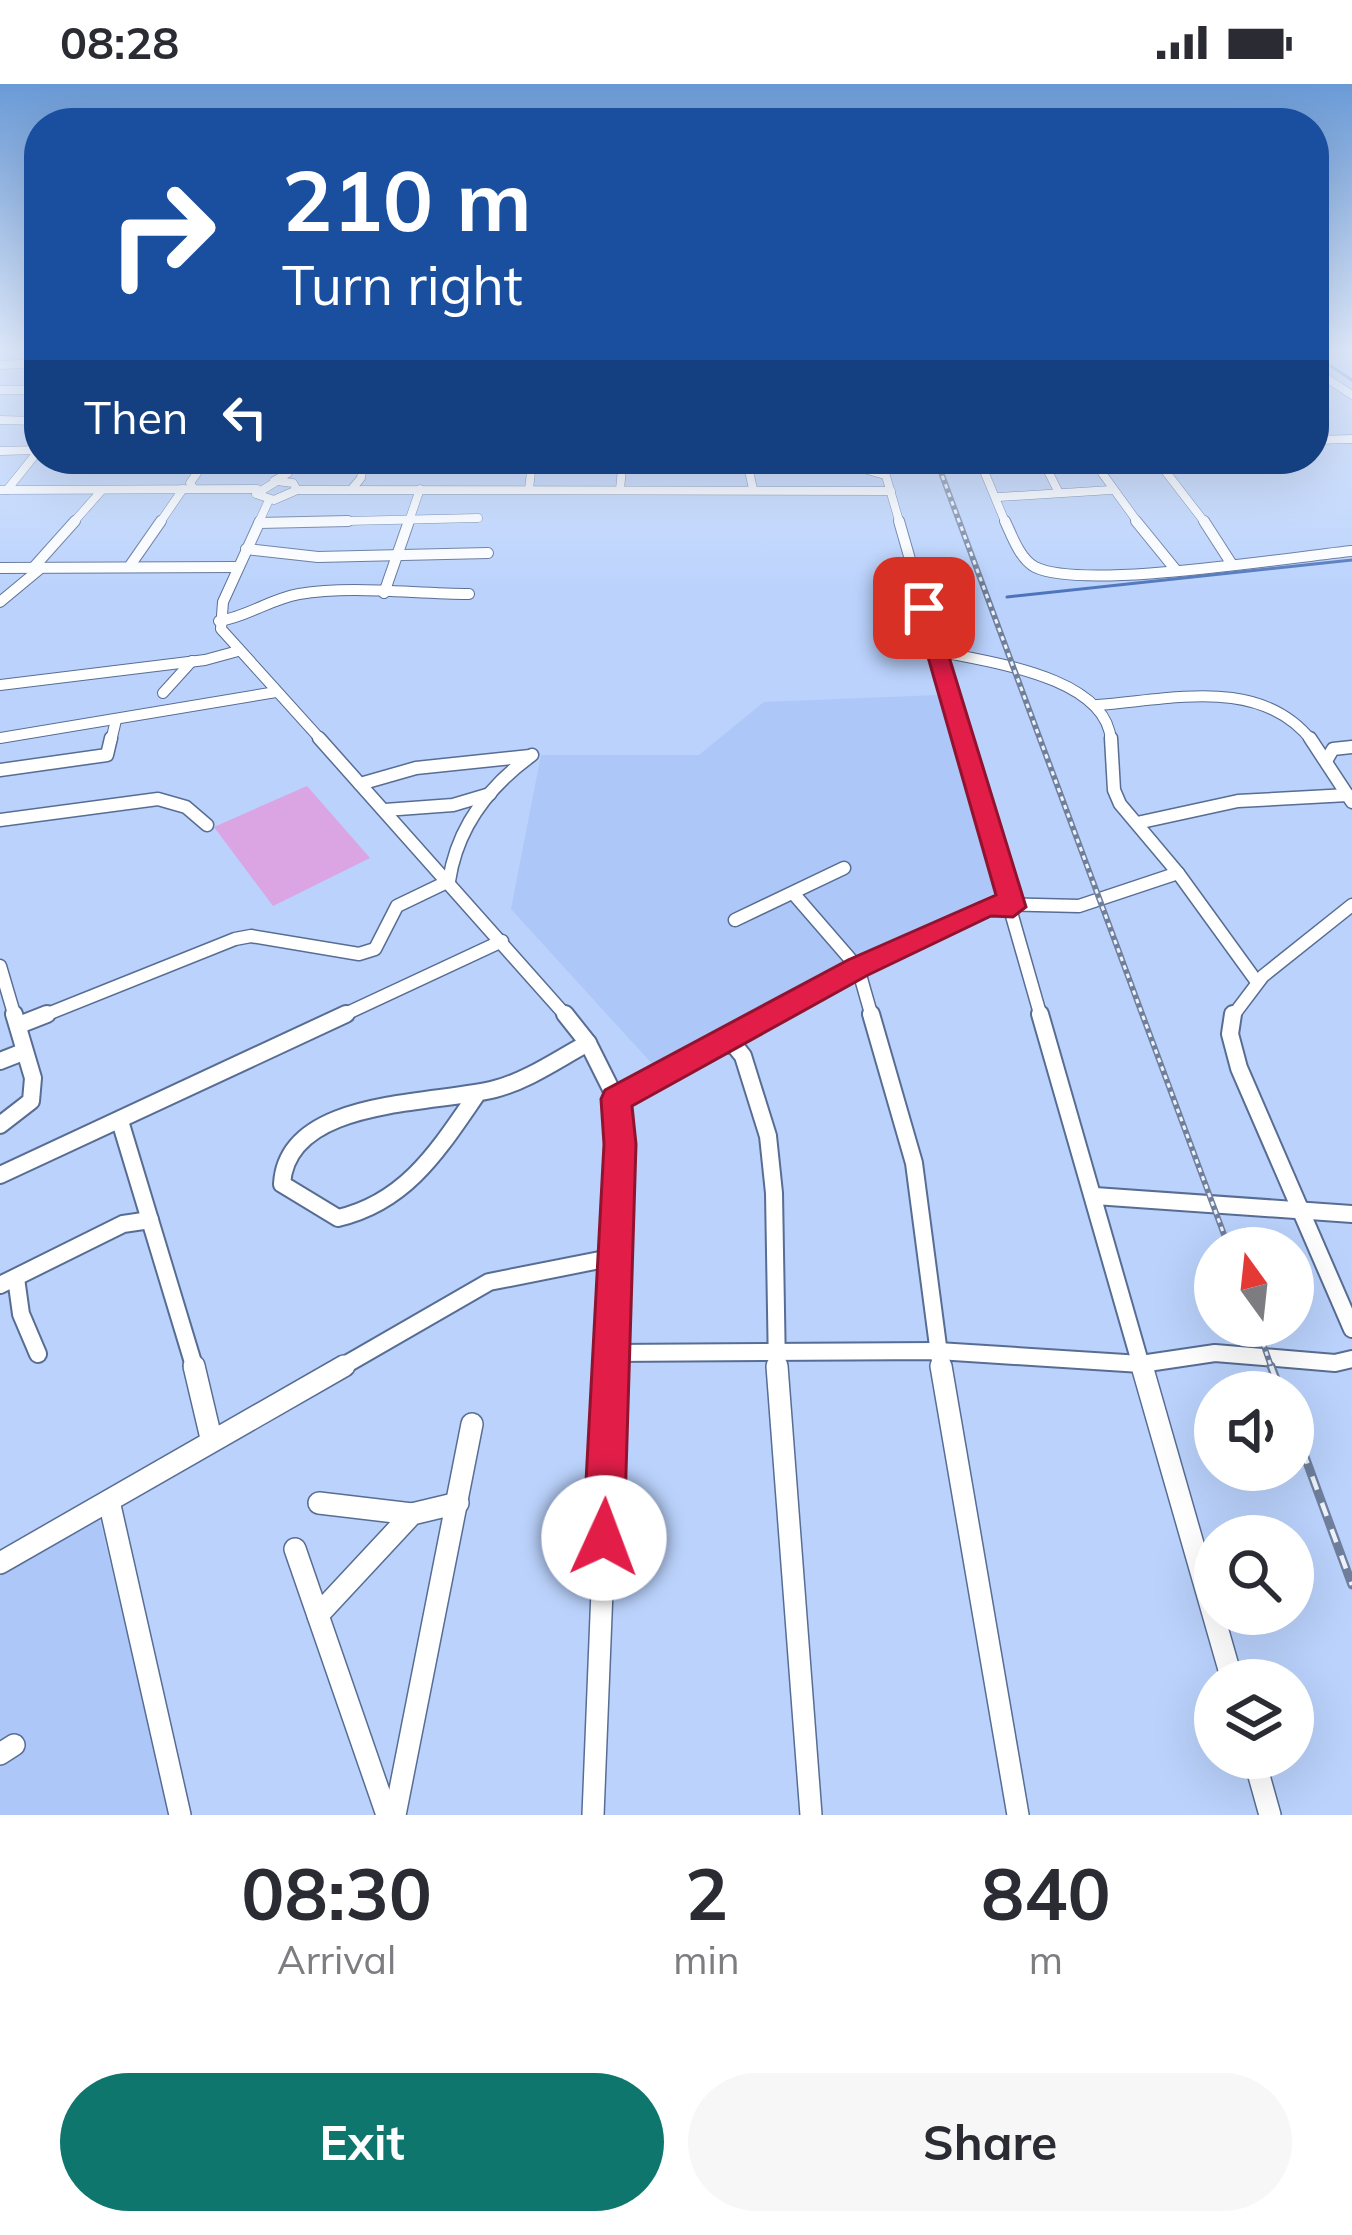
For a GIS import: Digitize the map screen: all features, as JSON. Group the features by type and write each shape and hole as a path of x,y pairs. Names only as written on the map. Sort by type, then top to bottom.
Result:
{"street":[{"path":"3,493 24,468"},
{"path":"129,567 196,474"},
{"path":"3,493 186,488 289,496 293,474"},
{"path":"351,490 362,474"},
{"path":"529,489 531,474"},
{"path":"620,489 622,474"},
{"path":"750,474 753,489"},
{"path":"988,474 1034,568 1082,575 1352,551"},
{"path":"1050,474 1058,491"},
{"path":"1101,474 1175,568"},
{"path":"1171,474 1231,563"},
{"path":"265,491 293,482 351,490 753,489 886,475 1226,1659"},
{"path":"384,593 420,489"},
{"path":"0,602 37,568 102,490"},
{"path":"999,497 1111,490"},
{"path":"219,621 237,567 259,523 265,491"},
{"path":"259,523 478,518"},
{"path":"246,549 282,549 305,556 488,554"},
{"path":"0,568 237,567"},
{"path":"219,621 235,620 266,601 298,594 470,594"},
{"path":"219,621 238,651 449,881 588,1043 616,1099 620,1144 593,1815"},
{"path":"0,686 238,651"},
{"path":"937,652 1036,672 1097,705 1238,696 1257,700 1303,725 1350,798"},
{"path":"163,693 192,661"},
{"path":"0,739 276,692"},
{"path":"1097,705 1110,728 1114,790 1257,982"},
{"path":"0,770 107,754 116,720"},
{"path":"1325,761 1334,749 1352,747"},
{"path":"360,784 416,768 536,755 512,768 490,794 450,866 449,881"},
{"path":"385,810 453,805 490,794"},
{"path":"1137,823 1238,801 1350,798"},
{"path":"0,820 158,799 186,807 207,824"},
{"path":"735,920 844,868"},
{"path":"616,1099 858,968 982,908 997,904 1079,906 1178,873"},
{"path":"19,1025 235,939 251,936 367,952 376,949 397,906 449,881"},
{"path":"793,893 858,968 914,1163 938,1352 1018,1815"},
{"path":"1352,905 1257,982 1233,1011 1231,1042 1352,1329"},
{"path":"0,1175 502,941"},
{"path":"0,966 4,995 19,1025 33,1078 31,1100 0,1125"},
{"path":"718,1042 735,1046 742,1055 768,1136 774,1193 776,1352 811,1815"},
{"path":"477,1094 417,1179 372,1210 338,1218 282,1184 280,1164 291,1146 353,1114 460,1092 477,1094 513,1082 588,1043"},
{"path":"0,1061 23,1052"},
{"path":"120,1121 183,1321 211,1438"},
{"path":"1094,1196 1352,1214"},
{"path":"38,1354 8,1282 123,1224 150,1220"},
{"path":"0,1563 490,1282 615,1256"},
{"path":"610,1353 938,1352 1142,1364 1215,1353 1335,1364 1352,1359"},
{"path":"391,1815 472,1424"},
{"path":"109,1501 180,1815"},
{"path":"319,1503 412,1514 458,1503"},
{"path":"318,1615 412,1514"},
{"path":"296,1549 391,1815"},
{"path":"1260,1779 1270,1815"}],"shaded area":[{"path":"939,695 997,892 765,1003 655,1067 511,909 541,755 699,755 764,702"},
{"path":"307,786 370,858 273,906 214,827"},
{"path":"89,1518 100,1521 170,1815 0,1815 0,1569"}],"waterway":[{"path":"1007,597 1352,560"}],"railway":[{"path":"942,474 1221,1227"},
{"path":"1264,1347 1272,1369"},
{"path":"1271,1366 1273,1371"},
{"path":"1314,1481 1352,1585"}],"route":[{"path":"604,1538 620,1144 616,1099 670,1066 982,908 1013,907 924,608"}]}
